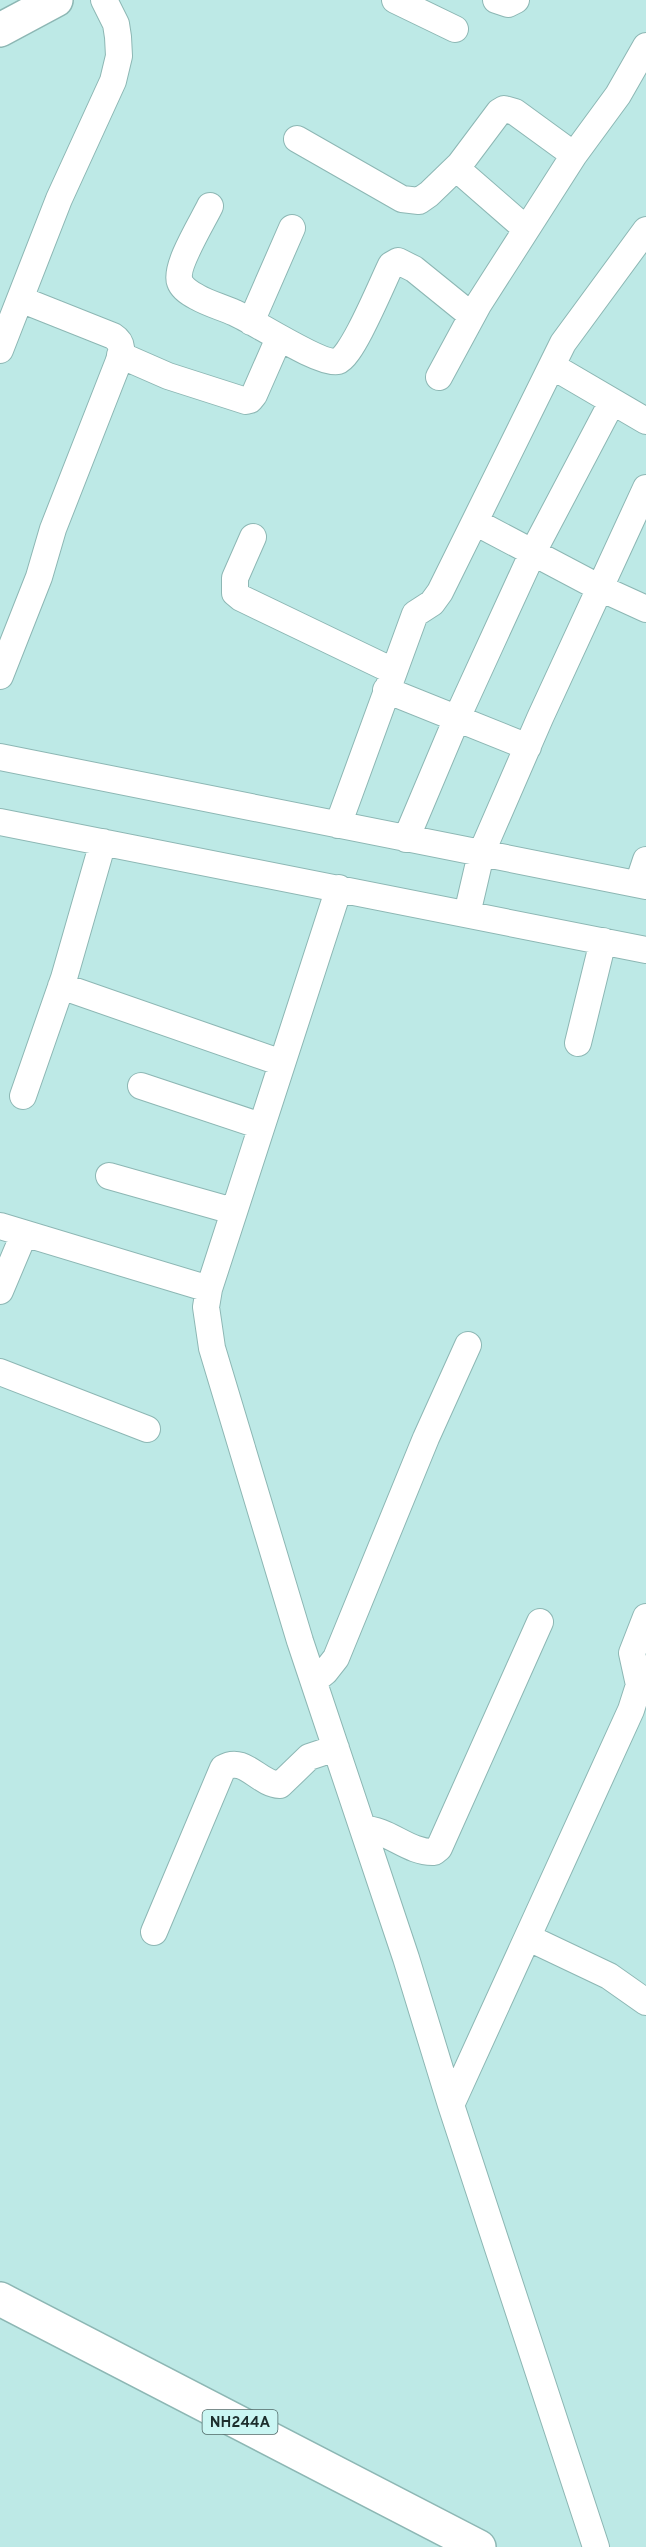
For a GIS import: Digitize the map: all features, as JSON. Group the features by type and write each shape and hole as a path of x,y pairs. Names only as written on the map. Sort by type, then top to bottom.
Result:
{"main road":[{"path":"0,4 8,0"},
{"path":"0,30 56,0"},
{"name":"NH244A","path":"0,2299 479,2547"}],"street":[{"path":"0,350 59,199 113,81 119,56 118,37 116,24 104,0"},
{"path":"395,0 455,29"},
{"path":"496,0 508,4 516,0"},
{"path":"439,377 472,316 526,229 574,155 618,95 646,46"},
{"path":"297,139 411,202 419,201 429,194 456,168 499,112 504,109 515,112 574,155"},
{"path":"456,168 526,229"},
{"path":"210,206 183,260 180,284 197,297 235,313 279,338 323,358 339,360 345,357 391,265 398,261 414,269 472,316"},
{"path":"251,322 292,228"},
{"path":"338,825 415,614 432,603 440,592 563,343 646,230"},
{"path":"0,676 39,577 53,529 120,355 120,343 113,336 20,299"},
{"path":"120,355 168,376 246,401 254,395 279,338"},
{"path":"552,366 646,422"},
{"path":"406,839 457,718 532,552 612,402"},
{"path":"469,906 480,861 528,747 646,488"},
{"path":"476,522 600,588 646,609"},
{"path":"253,537 235,578 235,593 457,718 528,747"},
{"path":"0,757 406,839 480,861 643,877"},
{"path":"0,822 339,888 469,906 646,950"},
{"path":"23,1096 61,986 103,842"},
{"path":"339,888 209,1288 207,1307 212,1348 314,1681 596,2547"},
{"path":"578,1043 603,941"},
{"path":"61,986 282,1064"},
{"path":"141,1086 261,1126"},
{"path":"109,1176 233,1211"},
{"path":"0,1226 209,1288"},
{"path":"0,1291 24,1234"},
{"path":"314,1681 336,1658 426,1438 468,1345"},
{"path":"0,1372 147,1429"},
{"path":"451,2105 643,1687 632,1653 646,1617"},
{"path":"363,1828 384,1832 422,1851 434,1852 439,1848 540,1622"},
{"path":"154,1932 223,1768 240,1764 268,1782 280,1785 309,1757 336,1748"},
{"path":"528,1938 609,1976 646,2002"}]}
